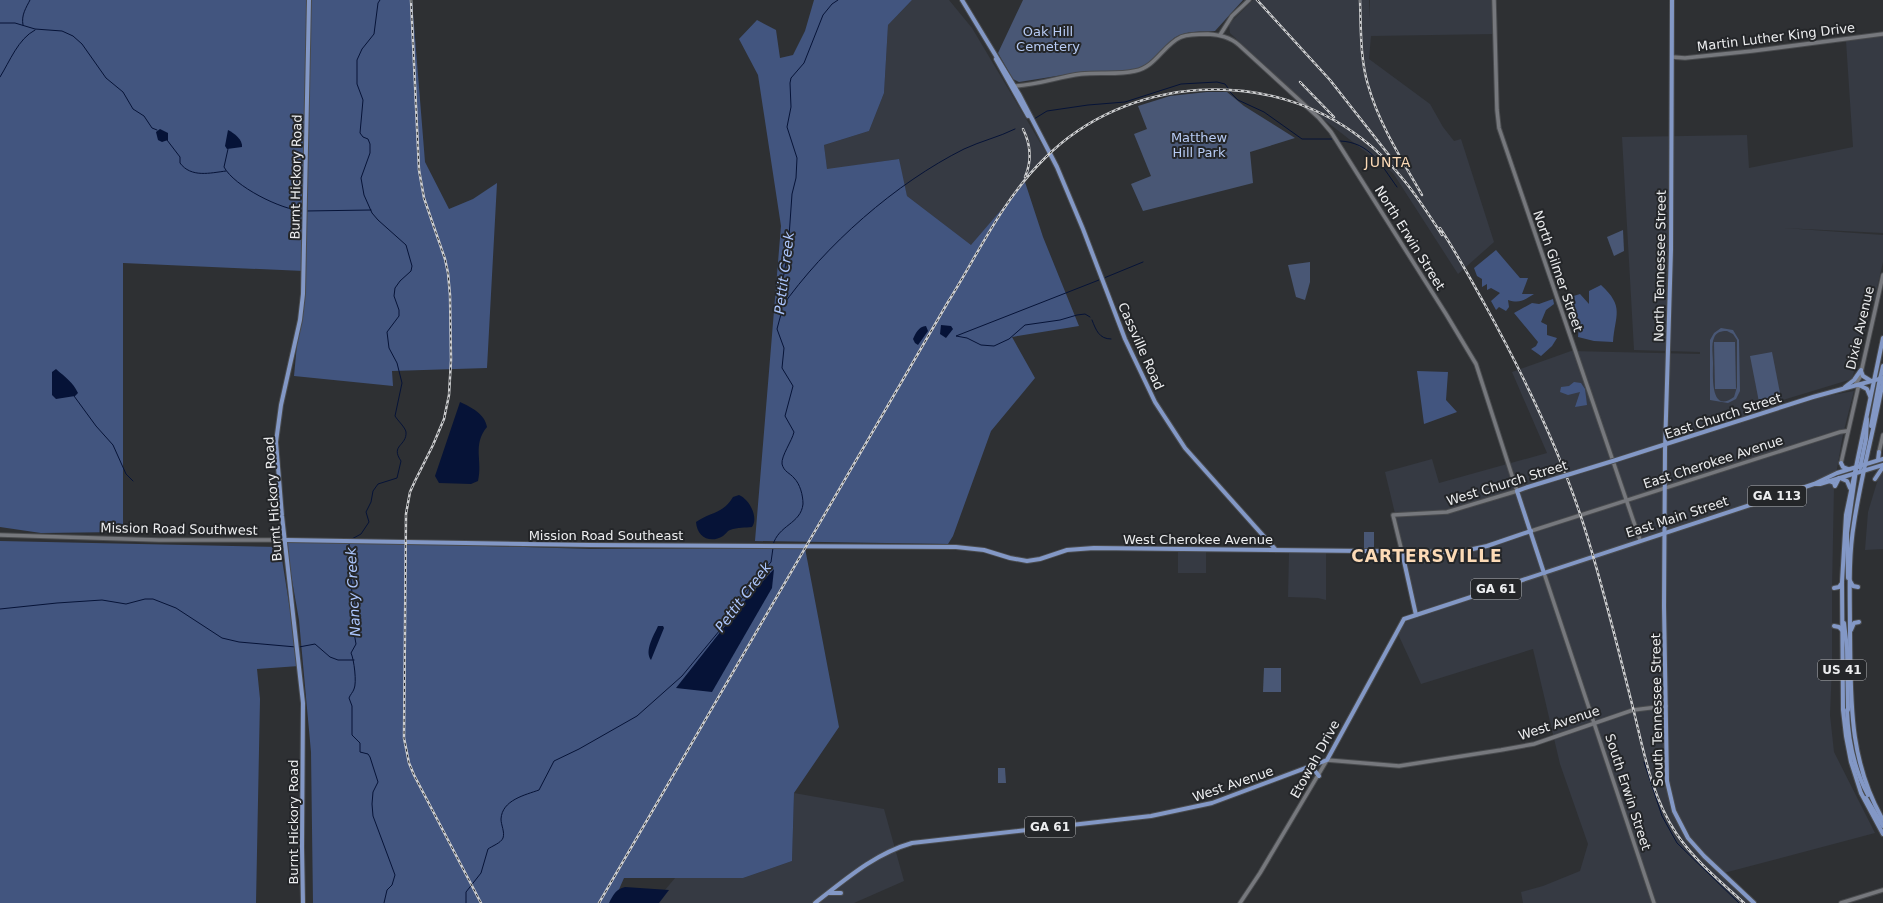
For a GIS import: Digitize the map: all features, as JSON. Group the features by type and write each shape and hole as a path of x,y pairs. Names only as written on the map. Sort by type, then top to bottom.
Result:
{"main road":[{"name":"Burnt Hickory Road","path":"303,903 303,703 276,442 281,405 300,320 303,294 309,0"},
{"name":"Cassville Road","path":"961,0 992,48 1057,167 1071,198 1125,339 1155,402 1185,448 1276,550"},
{"name":"North Tennessee Street","path":"1665,532 1671,239 1672,0"},
{"name":"US 41","path":"1883,338 1876,370 1870,381 1870,397 1857,470 1850,491 1844,533 1842,582 1844,727 1851,762 1860,788 1870,812 1883,834"},
{"path":"1881,378 1883,366"},
{"path":"1861,370 1863,376 1870,381"},
{"path":"1841,389 1854,380 1861,370"},
{"name":"East Church Street","path":"1578,472 1841,389 1856,387 1881,378"},
{"name":"US 41","path":"1881,378 1872,413 1872,434 1853,530 1850,581 1850,634 1852,729 1859,762 1873,801 1883,820"},
{"path":"1856,387 1865,387 1870,397"},
{"path":"1868,450 1871,458 1878,460 1880,452"},
{"path":"1880,452 1883,458"},
{"name":"East Main Street","path":"1544,572 1814,484 1829,481 1834,483 1835,486 1840,478 1865,465 1883,458"},
{"path":"1841,463 1843,467 1848,469"},
{"path":"1837,473 1841,463"},
{"path":"1866,470 1874,472 1875,480 1883,466"},
{"name":"East Main Street","path":"1814,484 1848,469 1866,470 1883,466"},
{"path":"1850,587 1847,572 1847,540 1857,470"},
{"name":"West Church Street","path":"1517,491 1578,472"},
{"path":"1840,478 1847,481 1850,491"},
{"name":"North Erwin Street","path":"1517,491 1544,572"},
{"name":"West Cherokee Avenue","path":"807,546 962,548 984,550 1024,561 1037,560 1067,550 1080,549 1266,549 1463,552 1531,531"},
{"name":"South Tennessee Street","path":"1665,532 1667,780 1671,801 1676,816 1685,833 1696,848 1754,903"},
{"name":"Mission Road Southwest","path":"285,540 405,543"},
{"path":"1266,549 1268,540"},
{"name":"Mission Road Southeast","path":"405,543 807,546"},
{"path":"1402,552 1416,615"},
{"name":"GA 61","path":"1416,615 1544,572"},
{"path":"1850,581 1854,586 1858,587"},
{"path":"1834,588 1839,587 1842,582"},
{"name":"Etowah Drive","path":"1327,760 1402,620 1416,615"},
{"path":"1842,617 1847,648 1847,710 1849,737 1856,767 1868,794 1873,801"},
{"path":"1850,634 1853,624 1859,622"},
{"path":"1834,626 1839,627 1842,631"},
{"name":"West Avenue","path":"816,903 880,855 912,843 1129,818 1188,809 1241,793 1327,760"},
{"path":"1306,768 1315,771 1319,776"},
{"path":"1860,788 1883,826"},
{"path":"828,893 841,893"}],"street":[{"path":"1220,35 1230,19 1249,0"},
{"name":"North Gilmer Street","path":"1494,0 1497,110 1499,128 1640,540"},
{"name":"North Erwin Street","path":"1012,86 1033,85 1080,74 1135,72 1149,65 1172,43 1181,37 1194,34 1220,35 1231,39 1239,45 1319,118 1338,142 1473,358 1517,491"},
{"name":"Martin Luther King Drive","path":"1672,57 1677,59 1745,52 1883,34"},
{"name":"Dixie Avenue","path":"1841,463 1856,387 1883,275"},
{"path":"1855,398 1860,388 1865,387"},
{"name":"East Cherokee Avenue","path":"1586,514 1847,431"},
{"path":"1880,452 1883,435"},
{"name":"West Church Street","path":"1402,552 1393,515 1446,512 1517,491"},
{"name":"West Cherokee Avenue","path":"1531,531 1586,514"},
{"name":"Mission Road Southwest","path":"0,535 159,540 285,540"},
{"name":"South Erwin Street","path":"1544,572 1654,903"},
{"name":"West Avenue","path":"1327,760 1404,765 1524,746 1633,710 1666,706"},
{"name":"Etowah Drive","path":"1240,903 1319,776 1327,760"},
{"path":"1841,903 1883,890"}],"shaded area":[{"path":"0,0 412,0 425,162 449,209 473,199 497,183 487,368 392,371 393,386 294,376 304,271 123,263 123,532 41,533 0,527"},
{"path":"814,0 912,0 888,25 884,93 869,131 824,145 827,169 899,159 907,196 971,245 1025,182 1043,237 1079,326 1012,337 1035,378 991,431 953,536 948,544 755,541 781,226 758,75 739,39 757,20 776,30 780,58 793,55 805,31"},
{"path":"912,0 949,0 972,28 1047,154 972,246 907,196 898,159 827,170 824,145 869,131 884,93 888,25"},
{"path":"1253,0 1369,0 1370,18 1370,0 1494,0 1495,34 1371,36 1369,59 1430,104 1443,127 1454,141 1461,139 1494,242 1458,274 1393,173 1305,105 1230,33 1229,24"},
{"path":"1883,36 1883,233 1784,228 1883,235 1883,262 1874,301 1864,299 1860,302 1871,307 1852,379 1750,410 1854,391 1843,434 1834,486 1830,715 1834,752 1875,833 1720,874 1751,903 1523,903 1521,892 1543,886 1580,871 1588,844 1560,764 1533,649 1421,684 1398,634 1412,613 1405,555 1385,472 1432,459 1439,483 1547,453 1512,372 1571,351 1700,354 1700,352 1634,350 1622,137 1747,135 1749,168 1853,147 1846,41"},
{"path":"160,129 168,133 168,140 162,142 158,140 156,132"},
{"path":"228,130 240,139 242,147 227,149 225,146"},
{"path":"1496,250 1520,278 1528,278 1522,294 1534,294 1525,300 1508,300 1509,307 1506,311 1499,307 1496,310 1491,301 1500,293 1491,288 1487,290 1487,284 1482,287 1482,279 1477,276 1474,268"},
{"path":"1601,285 1613,299 1616,306 1617,312 1613,342 1594,341 1578,337 1579,324 1561,300 1580,294 1589,304 1589,291"},
{"path":"1553,299 1554,304 1546,310 1541,322 1547,325 1547,335 1557,338 1552,346 1541,356 1531,349 1536,346 1538,342 1514,313 1532,303 1539,304"},
{"path":"941,325 951,326 953,329 946,338 940,334"},
{"path":"926,326 928,331 918,345 913,339 919,329"},
{"path":"56,369 74,386 78,393 75,396 56,399 52,395 52,372"},
{"path":"1417,371 1448,372 1446,400 1457,412 1424,424"},
{"path":"1574,382 1581,383 1585,389 1587,405 1575,407 1580,392 1568,395 1560,392 1561,387 1569,386"},
{"path":"460,402 473,409 486,422 487,427 480,440 479,447 478,481 471,484 439,483 435,476"},
{"path":"1883,471 1883,549 1865,550 1868,512 1878,479"},
{"path":"739,495 746,500 752,509 754,514 754,523 752,527 733,529 718,538 705,538 699,532 696,522 721,510 733,497"},
{"path":"285,540 590,549 805,548 839,727 794,793 792,861 743,878 624,878 613,903 313,903 311,752 299,620"},
{"path":"0,541 280,547 299,666 257,669 260,699 256,903 0,903"},
{"path":"1178,552 1206,552 1206,573 1178,573"},
{"path":"1289,553 1326,553 1326,600 1318,598 1288,597"},
{"path":"774,569 772,588 712,692 676,688 747,598"},
{"path":"658,626 663,626 664,628 651,660 649,656 649,648"},
{"path":"794,793 884,809 904,881 854,903 654,903 675,878 743,878 792,861"},
{"path":"625,887 669,890 659,903 609,903 617,891"}],"green space":[{"name":"Oak Hill Cemetery","path":"1023,0 1243,0 1215,31 1194,32 1179,35 1174,38 1156,58 1139,69 1127,71 1088,71 1019,82 1013,79 998,53"},
{"name":"Matthew Hill Park","path":"1207,92 1227,92 1244,106 1295,138 1250,152 1253,183 1143,211 1131,184 1151,176 1134,134 1147,129 1138,106 1170,96"},
{"path":"1623,230 1624,251 1614,256 1607,237"},
{"path":"1310,262 1310,282 1305,300 1296,297 1288,265"},
{"path":"1721,328 1733,330 1739,340 1740,391 1736,399 1728,403 1710,400 1710,340 1714,333","holes":["1727,331 1733,334 1737,340 1737,387 1734,397 1726,401 1721,401 1714,391 1713,384 1713,341 1717,333"]},
{"path":"1714,342 1735,342 1736,389 1715,389"},
{"path":"1772,352 1781,398 1759,402 1750,356"},
{"path":"1364,532 1374,532 1374,548 1364,548"},
{"path":"1264,668 1281,668 1281,692 1263,692"},
{"path":"998,768 1005,768 1006,783 998,783"}],"waterway":[{"path":"23,25 23,15 30,0"},
{"name":"Nancy Creek","path":"350,540 361,534 369,522 366,512 371,502 373,491 378,484 397,478 401,461 397,452 398,448 406,437 404,428 395,416 402,383 397,363 389,348 387,332 399,316 399,310 394,296 395,288 411,271 412,266 406,245 372,213 364,195 361,178 370,153 370,144 368,139 363,137 360,133 363,100 357,84 357,60 362,49 374,34 378,3 380,0"},
{"name":"Pettit Creek","path":"773,545 780,533 798,516 803,504 802,493 798,483 784,469 782,464 783,457 794,432 785,416 793,386 782,368 784,348 777,329 781,314 781,291 788,251 792,194 796,178 797,158 787,127 791,107 790,83 791,78 804,63 823,15 832,4 838,0"},
{"path":"0,23 15,23 35,29 62,31 73,36 82,44 106,78 123,92 133,109 144,116 152,128 157,130"},
{"path":"0,77 19,45 35,30"},
{"path":"1034,119 1047,111 1088,105 1125,102 1181,84 1217,82 1225,84 1228,88"},
{"path":"1230,92 1238,100 1264,112 1302,139 1332,139"},
{"path":"781,308 799,284 840,239 888,198 913,179 938,163 964,149 1015,129"},
{"path":"167,140 180,157 180,163 184,168 195,173 214,173 226,171"},
{"path":"1340,141 1350,142 1367,150 1380,163 1397,187"},
{"path":"228,149 224,167 237,182 271,202 294,210 303,211"},
{"path":"306,211 371,210"},
{"path":"1104,278 1143,262"},
{"path":"1090,317 1085,314 1060,320 1025,325 1009,339 994,346 981,345 967,338 956,336 1099,280"},
{"path":"1092,320 1101,336 1111,339"},
{"path":"74,396 96,426 113,445 126,474 133,481"},
{"name":"Nancy Creek","path":"349,543 353,612 352,621 356,644 351,653 355,671 355,686 349,698 352,706 352,735 360,743 360,752 368,754 370,757 378,782 373,792 373,816 395,875 392,885 387,890 384,903"},
{"name":"Pettit Creek","path":"466,903 466,892 481,873 488,849 503,838 504,833 501,819 505,807 515,799 539,790 554,761 579,749 637,716 682,676 720,630 749,588 771,562 773,548"},
{"path":"0,609 102,600 126,604 145,599 153,599 176,608 222,638 239,642 296,647"},
{"path":"299,647 315,644 330,657 338,660 354,660"},
{"path":"1644,762 1662,816 1677,843 1739,903"}],"railway":[{"path":"411,0 419,170 424,198 445,259 448,273 450,295 451,360 449,395 444,419 410,492 406,514 404,738 409,763 414,775 481,903"},
{"path":"1257,0 1330,80 1392,159"},
{"path":"1360,0 1362,54 1368,85 1378,114 1422,195"},
{"path":"1300,82 1334,117"},
{"path":"599,903 992,228 1016,191 1029,175 1044,159 1078,131 1115,110 1156,96 1199,90 1242,91 1284,99 1324,115 1374,148 1406,183 1425,208 1442,235"},
{"path":"1023,129 1028,141 1030,153 1029,165 1025,177"},
{"path":"1440,228 1452,246 1526,383 1563,467 1583,523 1597,570 1645,759 1661,805 1683,843 1708,870 1744,903"}],"district":[{"name":"JUNTA","path":"1388,162"},
{"name":"CARTERSVILLE","path":"1427,556"}]}
